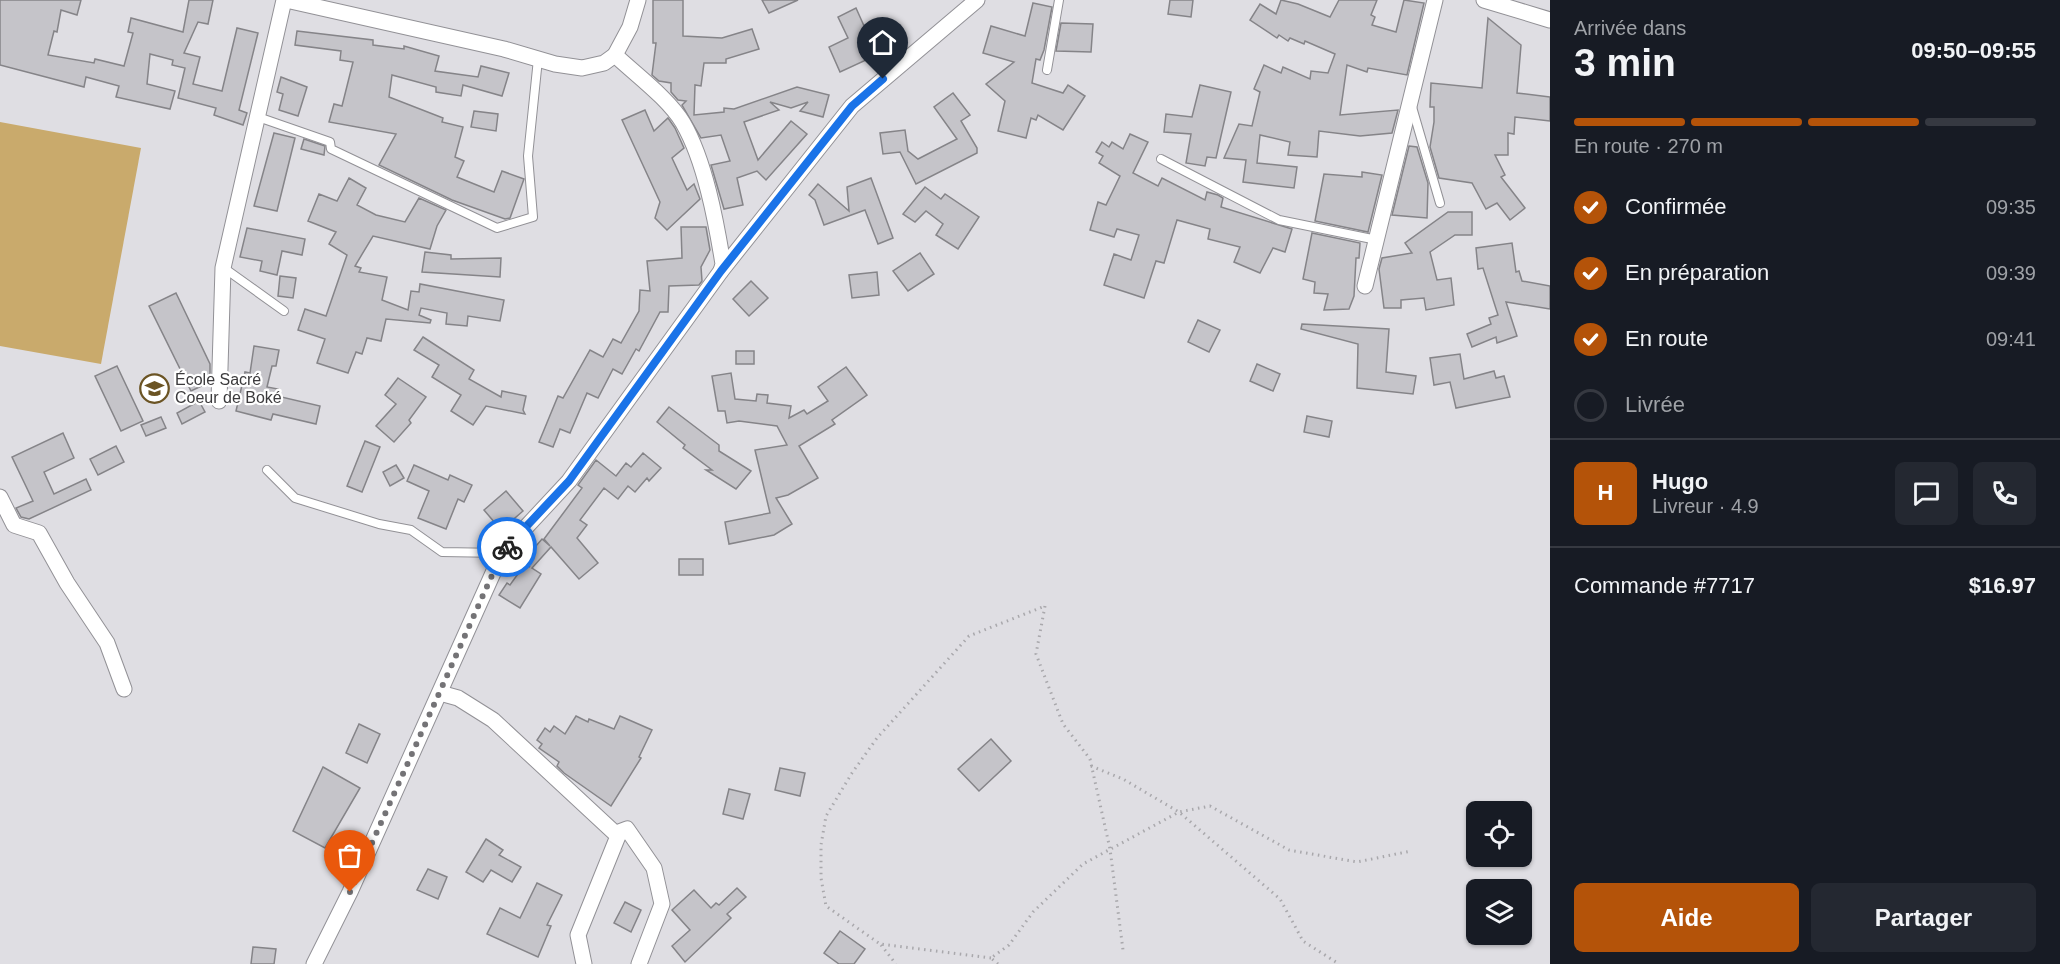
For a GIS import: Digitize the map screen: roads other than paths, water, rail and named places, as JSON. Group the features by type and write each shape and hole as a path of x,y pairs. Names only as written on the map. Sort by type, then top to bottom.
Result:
{"street":[{"path":"219,400 222,267 285,0 582,68 604,63 615,55 630,27 638,0"},
{"path":"314,964 350,892 502,553 569,481 721,271 852,106 977,0"},
{"path":"1365,286 1435,0"},
{"path":"1484,0 1550,20"},
{"path":"615,55 682,122 692,143 716,218 723,264 721,271"},
{"path":"0,497 14,525 39,533 67,583 107,643 124,689"},
{"path":"440,693 458,698 493,720 618,836"},
{"path":"584,964 578,935 619,832 627,829 654,868 662,904 639,964"}],"lane":[{"path":"1047,70 1059,0"},
{"path":"258,117 330,142 331,149 383,176 497,228 533,217 528,156 538,59"},
{"path":"1411,103 1440,203"},
{"path":"1161,159 1279,220 1377,240"},
{"path":"222,267 284,311"},
{"path":"267,471 295,498 379,524 411,530 442,552 502,553"}],"place":[{"name":"École Sacré Coeur de Boké","path":"154,388"}]}
